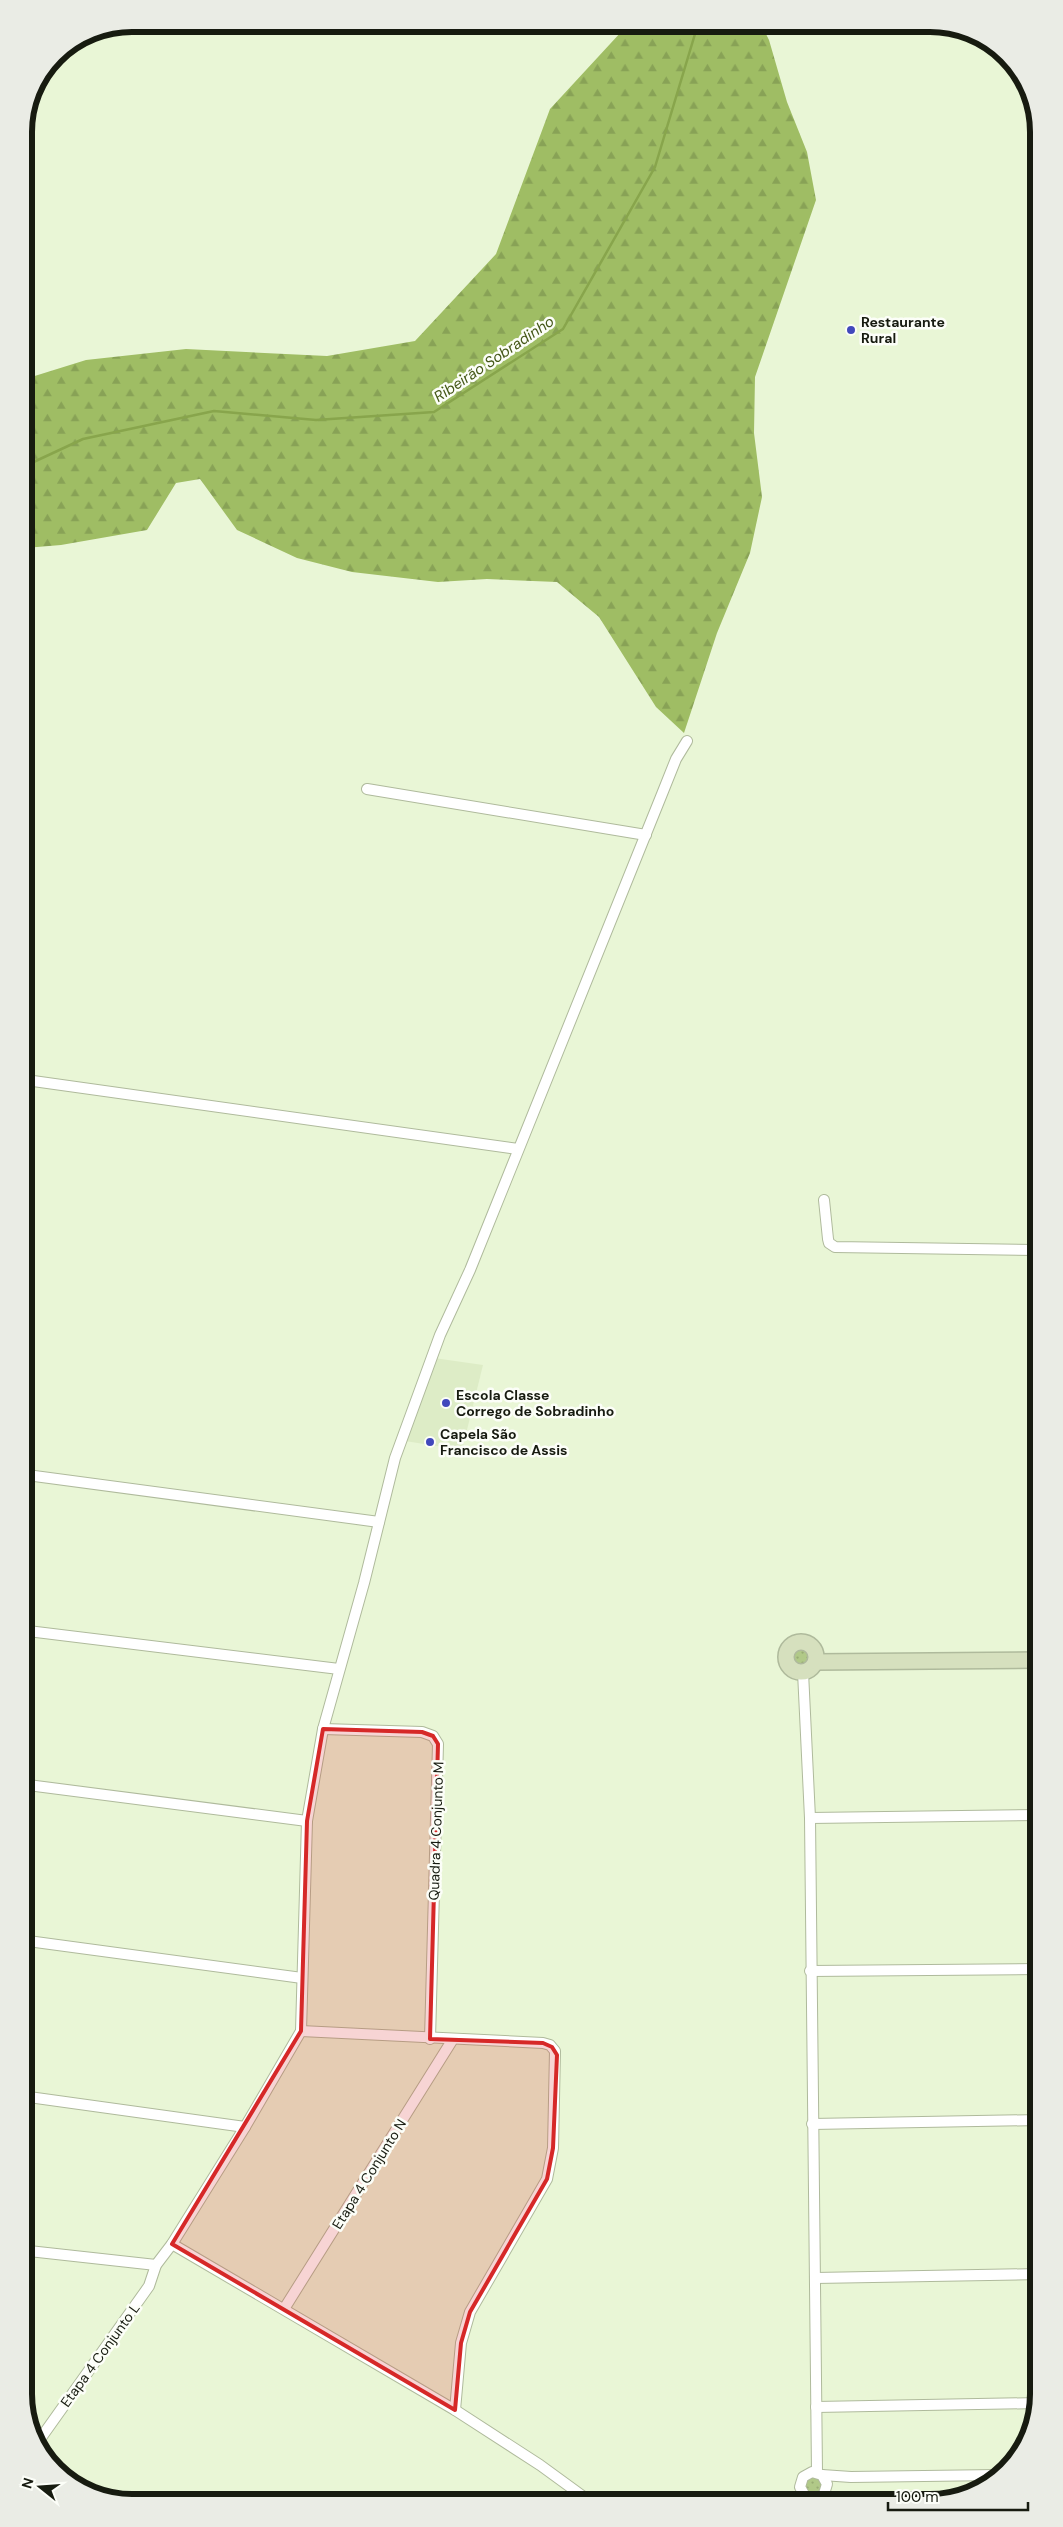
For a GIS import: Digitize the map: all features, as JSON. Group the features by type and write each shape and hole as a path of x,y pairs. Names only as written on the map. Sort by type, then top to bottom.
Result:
{"street":[{"path":"455,2410 461,2343 470,2312 547,2179 553,2148 556,2055 552,2047 542,2043 430,2039 301,2031 307,1821 323,1729 407,1421 440,1335 470,1270 676,759 687,742"},
{"path":"367,789 646,835"},
{"path":"33,1081 518,1148"},
{"path":"824,1200 828,1239 829,1243 835,1247 1030,1250"},
{"path":"32,1476 379,1522"},
{"path":"32,1631 339,1669"},
{"path":"805,1642 814,1649 816,1662 813,1667 803,1672 792,1670 788,1665 786,1654 793,1644 805,1642"},
{"path":"816,1662 1030,1660"},
{"path":"803,1672 810,1818 810,1971 816,2407 819,2473 825,2479 817,2494"},
{"name":"Quadra 4 Conjunto M","path":"323,1729 422,1732 433,1736 438,1744 430,2039"},
{"path":"32,1786 307,1821"},
{"path":"810,1818 1030,1815"},
{"path":"32,1942 302,1978"},
{"path":"810,1971 1030,1969"},
{"name":"Etapa 4 Conjunto L","path":"42,2437 153,2280 156,2265 172,2244 245,2127 301,2031"},
{"name":"Etapa 4 Conjunto N","path":"284,2309 454,2039"},
{"path":"32,2096 245,2127"},
{"path":"812,2124 1030,2120"},
{"path":"172,2244 455,2410 540,2465 580,2494"},
{"path":"32,2251 156,2265"},
{"path":"815,2278 1030,2274"},
{"path":"816,2407 1030,2403"},
{"path":"810,2494 800,2487 800,2482 807,2473 851,2477 990,2475"},
{"path":"820,2494 851,2477"}],"highlighted area":[{"path":"323,1729 422,1732 433,1736 438,1744 430,2039 543,2043 552,2047 557,2055 553,2148 547,2179 470,2312 461,2343 455,2410 172,2244 301,2031 307,1821"}],"shaded area":[{"name":"Escola Classe Corrego de Sobradinho","path":"434,1358 483,1365 462,1450 405,1441"}],"green space":[{"path":"620,33 766,33 787,102 807,152 816,200 755,377 754,433 762,497 750,553 717,633 684,733 656,707 599,617 557,582 487,579 438,582 352,572 297,558 237,530 200,479 176,483 147,530 61,545 33,547 33,377 86,360 186,349 327,356 415,341 496,254 550,109"},
{"path":"801,1645 810,1648 813,1657 810,1666 801,1669 792,1666 789,1657 792,1648"},
{"path":"809,2477 817,2477 822,2483 820,2494 808,2494 803,2483"}],"waterway":[{"name":"Ribeirão Sobradinho","path":"33,462 83,439 214,411 316,420 434,412 563,329 655,167 695,33"}],"place":[{"name":"Restaurante Rural","path":"851,330"},
{"name":"Escola Classe Corrego de Sobradinho","path":"446,1403"},
{"name":"Capela São Francisco de Assis","path":"430,1442"}]}
